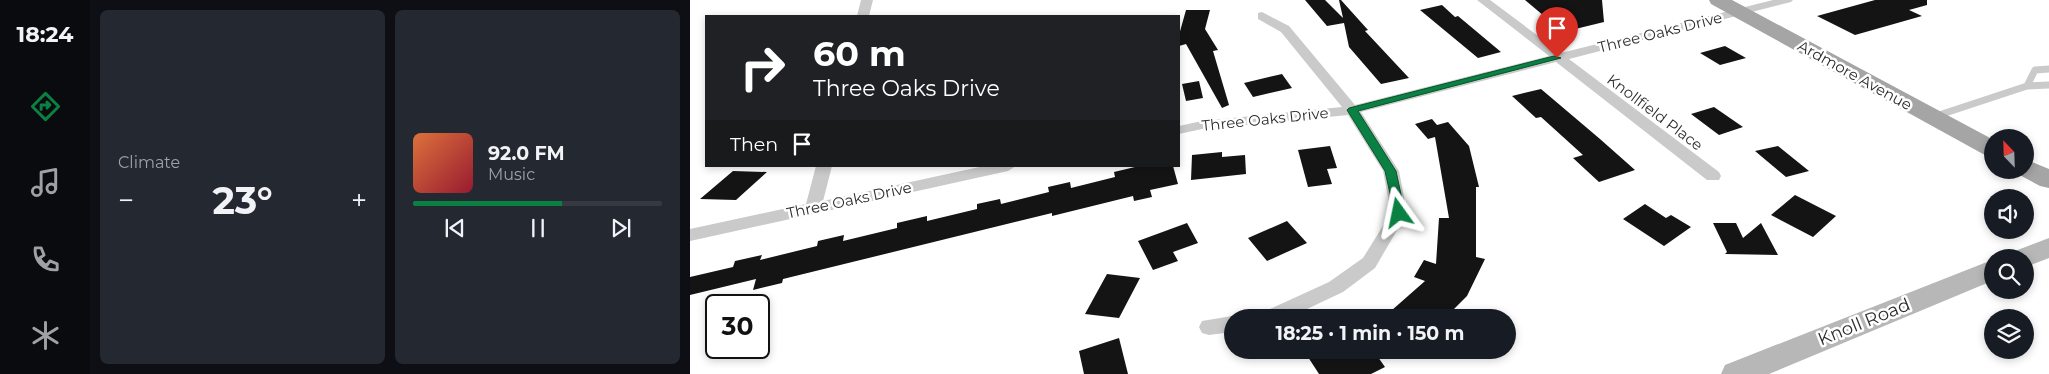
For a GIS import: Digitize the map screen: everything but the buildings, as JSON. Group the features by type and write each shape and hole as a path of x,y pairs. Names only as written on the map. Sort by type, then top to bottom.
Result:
{"main road":[{"name":"Ardmore Avenue","path":"1718,0 1984,145"},
{"path":"2034,172 2049,180"}],"street":[{"path":"863,15 867,0"},
{"name":"Knollfield Place","path":"1483,0 1713,176"},
{"name":"Three Oaks Drive","path":"1180,130 1202,125 1352,110 1788,0"},
{"path":"1262,16 1285,29 1352,110 1390,171 1399,213 1369,263 1336,288 1288,309"},
{"path":"813,208 824,167"},
{"name":"Three Oaks Drive","path":"690,235 1003,167"},
{"path":"2034,254 2049,247"},
{"name":"Knoll Road","path":"1736,374 1984,273"},
{"path":"1208,327 1224,325"}],"lane":[{"path":"2027,86 2035,70 2049,69"},
{"path":"1933,117 2027,86 2049,84"}],"route":[{"path":"1399,213 1390,171 1352,110 1557,58"}]}
